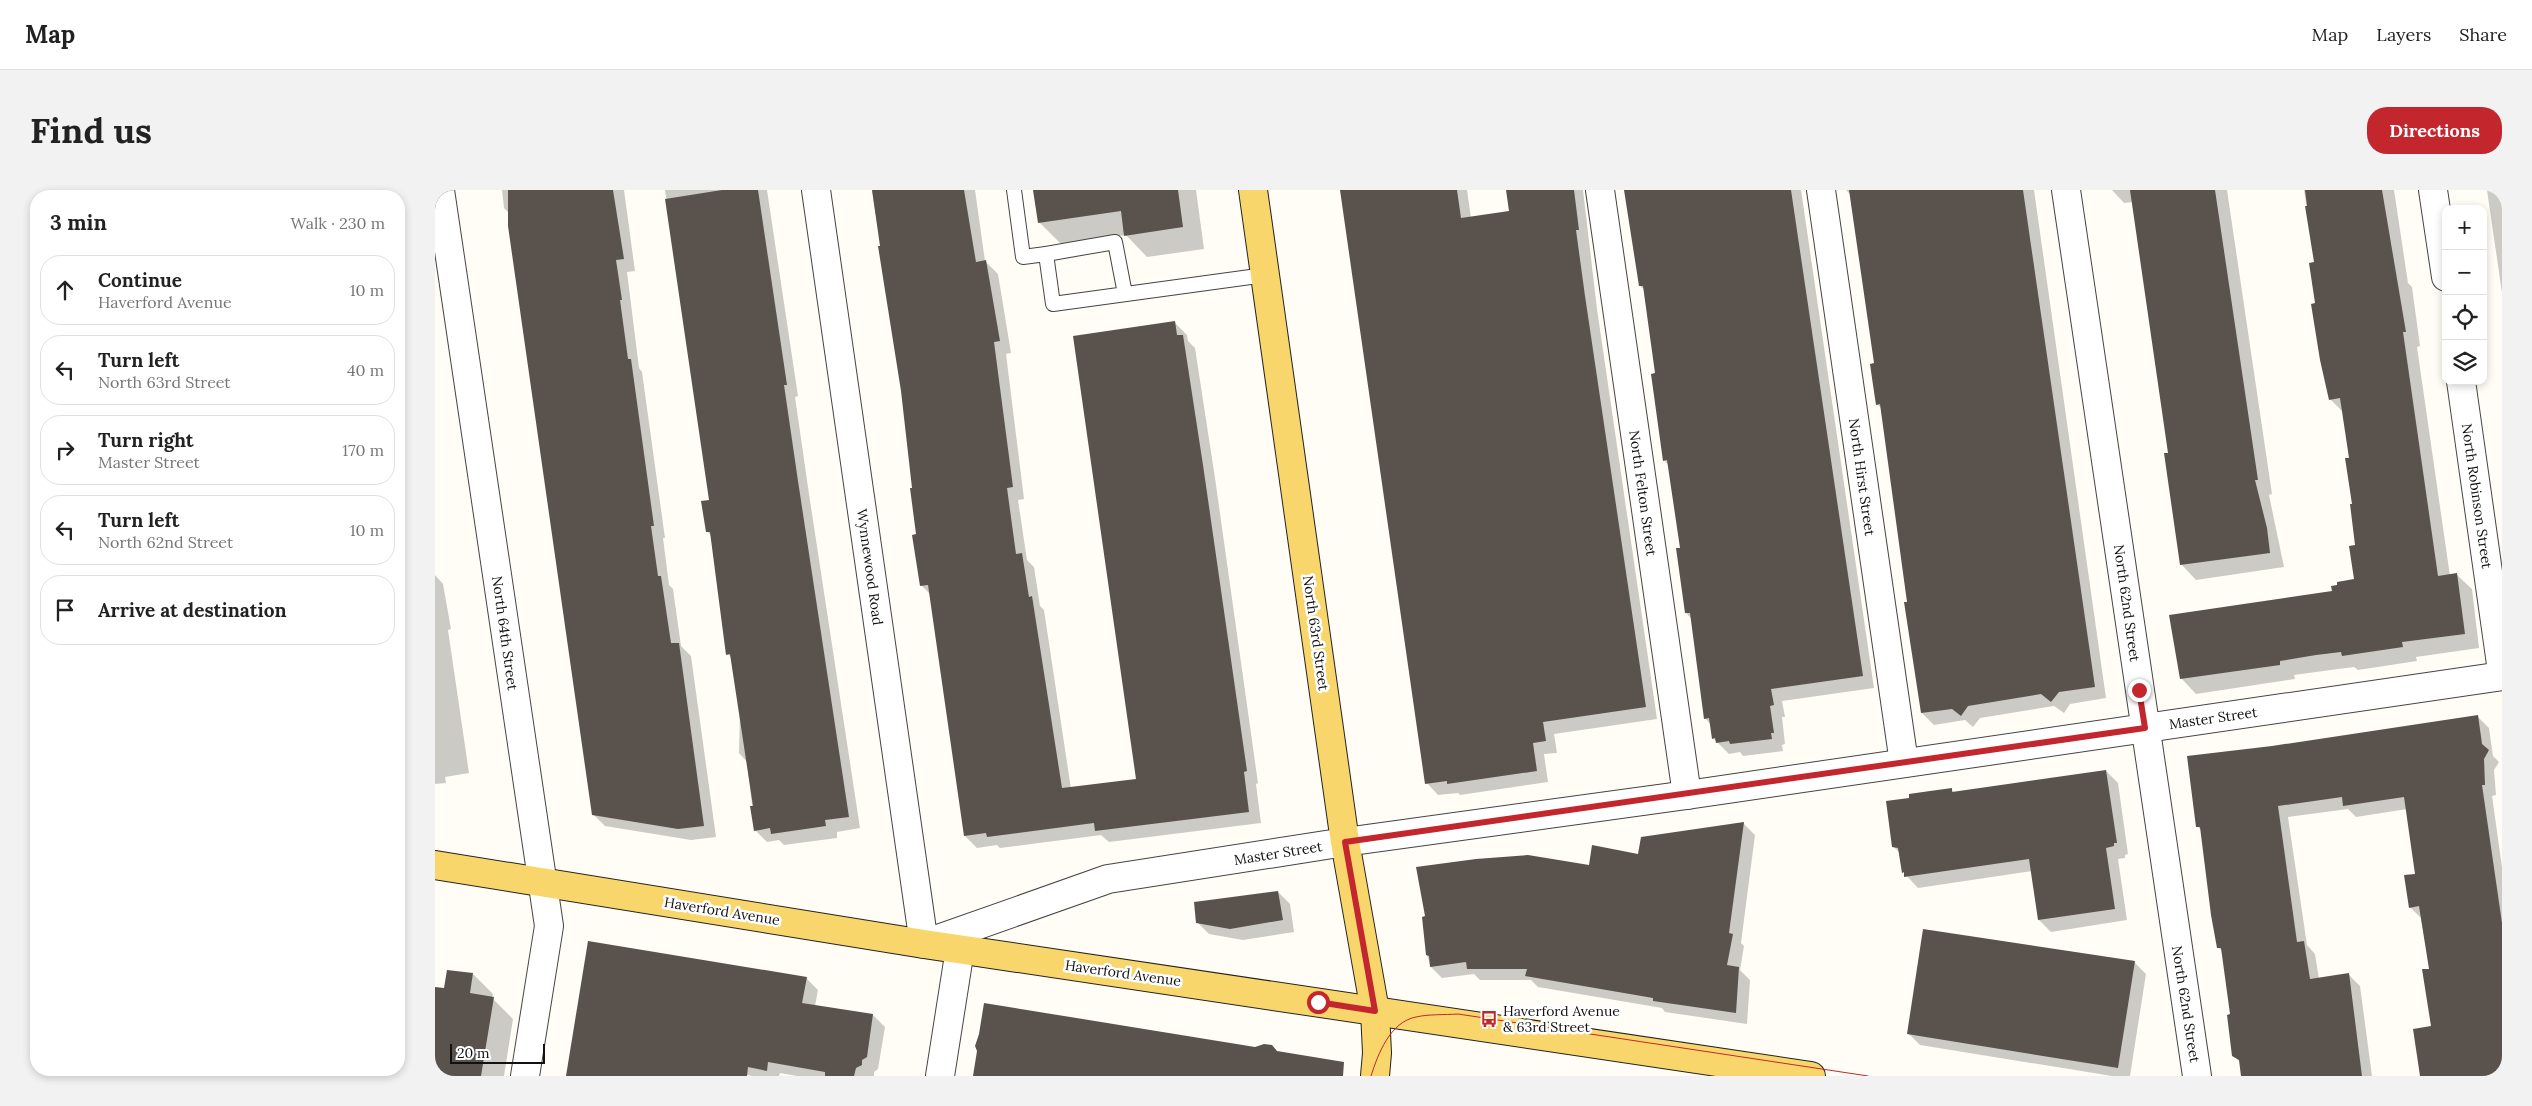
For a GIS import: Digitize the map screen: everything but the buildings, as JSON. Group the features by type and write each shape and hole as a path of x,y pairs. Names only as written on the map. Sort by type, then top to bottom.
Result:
{"main road":[{"name":"North 63rd Street","path":"1253,190 1345,842 1375,1011 1377,1053 1375,1076"},
{"name":"Haverford Avenue","path":"435,864 924,944 1811,1076"}],"street":[{"name":"North 64th Street","path":"440,190 549,926 525,1076"},
{"name":"Wynnewood Road","path":"816,190 924,944"},
{"name":"North Felton Street","path":"1600,190 1687,795"},
{"name":"North Hirst Street","path":"1821,190 1904,763"},
{"name":"North 62nd Street","path":"2066,190 2197,1076"},
{"path":"2433,190 2442,251"},
{"name":"North Robinson Street","path":"2462,385 2502,671"},
{"name":"Master Street","path":"924,944 1107,879 1345,842 1687,795 2502,676"},
{"path":"940,1076 960,949"}],"lane":[{"path":"1014,190 1023,257 1115,242 1125,294"},
{"path":"1046,254 1053,304 1265,275"}],"tram line":[{"path":"1371,1076 1381,1049 1399,1025 1407,1020 1421,1016 1458,1014 1868,1076"}],"place":[{"name":"Haverford Avenue & 63rd Street","path":"1489,1019"}],"route":[{"path":"1318,1002 1375,1011 1345,842 1687,795 2145,728 2139,690"}]}
